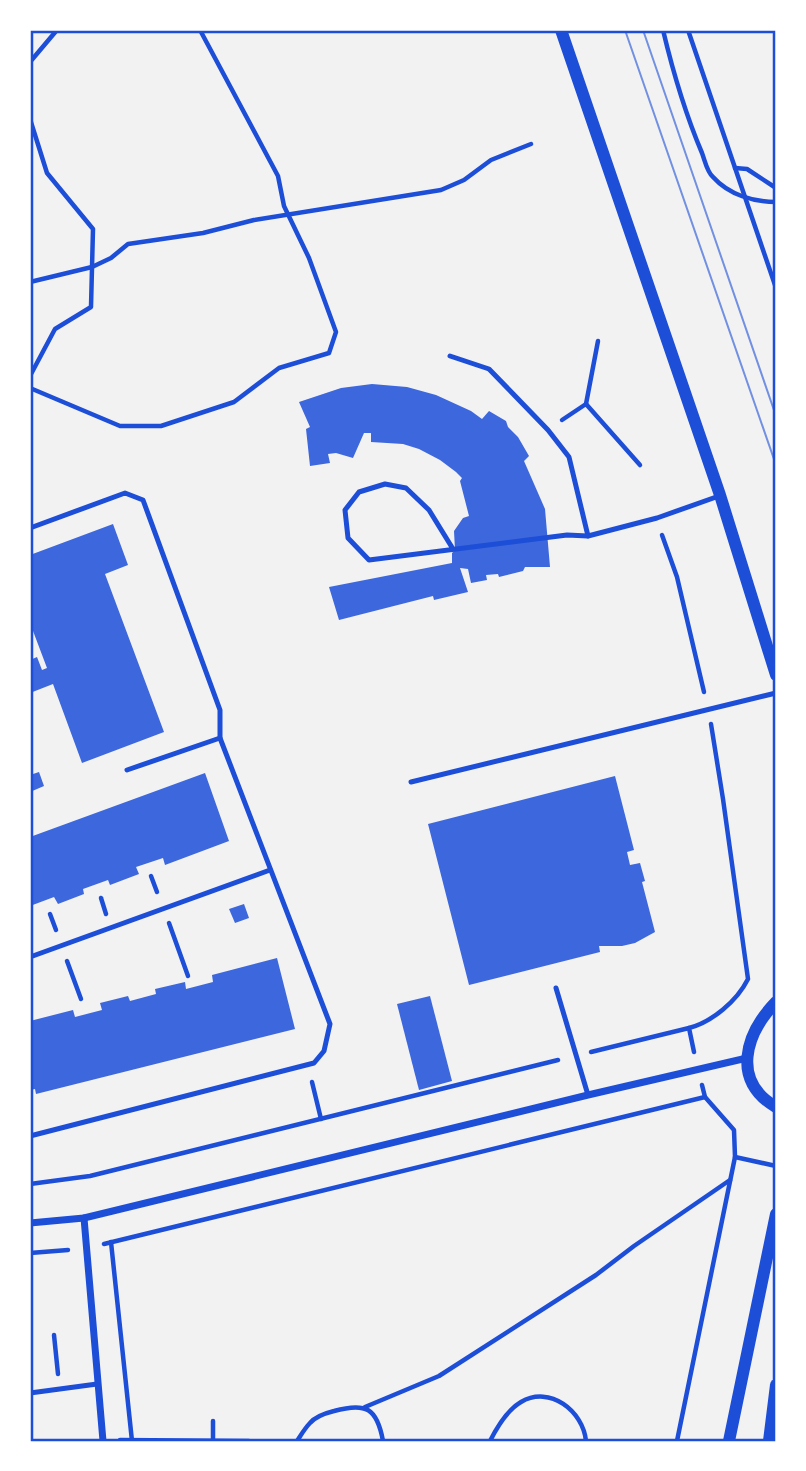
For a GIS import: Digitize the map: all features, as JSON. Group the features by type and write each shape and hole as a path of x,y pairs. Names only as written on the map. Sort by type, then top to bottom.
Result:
{"street":[{"path":"561,30 720,495 776,675"},
{"path":"776,1002 768,1010 750,1042 747,1059 753,1088 770,1103 776,1114"},
{"path":"30,1223 83,1218 747,1059"},
{"path":"729,1441 776,1214"},
{"path":"83,1218 103,1441"},
{"path":"769,1441 776,1385"}],"lane":[{"path":"450,356 489,369 548,430 569,457 588,536"},
{"path":"453,549 429,510 406,488 385,484 359,492 345,510 348,538 369,560 568,536 588,536 657,519 720,495"},
{"path":"30,528 125,494 143,500 220,710 220,738 330,1024 324,1051 314,1063 30,1136"},
{"path":"411,782 776,693"},
{"path":"127,770 220,738"},
{"path":"30,957 270,870"},
{"path":"556,988 588,1095"},
{"path":"30,1393 97,1384"}],"path":[{"path":"30,62 57,30"},
{"path":"30,388 120,426 162,426 234,402 279,368 329,354 336,332 309,258 287,215 278,176 200,30"},
{"path":"663,30 687,119 711,176 726,188 746,198 757,202 776,202"},
{"path":"688,30 694,41 776,288"},
{"path":"30,119 47,173 93,229 91,307 55,329 30,376"},
{"path":"30,282 92,267 111,258 128,244 203,233 254,219 441,190 464,180 491,160 531,144"},
{"path":"734,168 747,169 776,188"},
{"path":"560,422 586,404 598,341"},
{"path":"586,404 640,466"},
{"path":"30,1184 90,1176 688,1028 709,1021 744,988 748,979 708,709 677,576 662,534"},
{"path":"688,1028 693,1049"},
{"path":"677,1441 735,1157 734,1130 705,1097 703,1089"},
{"path":"314,1090 321,1119"},
{"path":"30,1253 86,1248 705,1097"},
{"path":"735,1157 776,1166"},
{"path":"297,1441 311,1421 319,1417 351,1406 365,1407 439,1376 596,1275 731,1180"},
{"path":"111,1242 132,1440"},
{"path":"54,1335 60,1389"},
{"path":"490,1441 498,1424 520,1402 537,1397 559,1401 572,1408 586,1434 586,1441"},
{"path":"365,1407 377,1418 383,1441"},
{"path":"212,1440 213,1421"},
{"path":"103,1441 249,1441"}],"building":[{"path":"372,384 407,387 436,395 482,419 489,411 506,421 529,456 524,461 545,509 550,567 525,567 523,571 499,577 498,574 486,575 487,580 471,583 468,569 460,568 468,592 434,600 433,596 339,620 329,587 452,563 452,553 455,550 454,531 463,518 469,516 460,481 462,478 456,472 419,449 403,444 371,442 371,433 364,433 353,458 336,453 328,454 330,463 310,466 306,429 310,427 299,402 341,388"},
{"path":"113,524 128,565 105,574 164,732 82,763 53,684 30,693 30,660 37,657 42,670 47,668 30,623 30,555"},
{"path":"39,772 44,786 30,792 30,775"},
{"path":"205,773 229,841 165,865 163,858 136,867 139,874 110,885 108,880 83,889 84,894 58,904 54,897 30,906 30,837"},
{"path":"615,776 634,850 627,852 630,865 640,863 655,932 635,943 599,946 600,952 469,985 428,824"},
{"path":"244,904 249,918 235,923 229,909"},
{"path":"277,958 295,1029 36,1094 35,1089 30,1090 30,1021 73,1010 75,1017 102,1010 100,1003 128,996 130,1001 156,994 155,989 185,982 186,989 213,982 212,975"},
{"path":"430,996 452,1081 419,1090 397,1004"}],"tram line":[{"path":"625,30 776,465"},
{"path":"643,30 776,416"}]}
